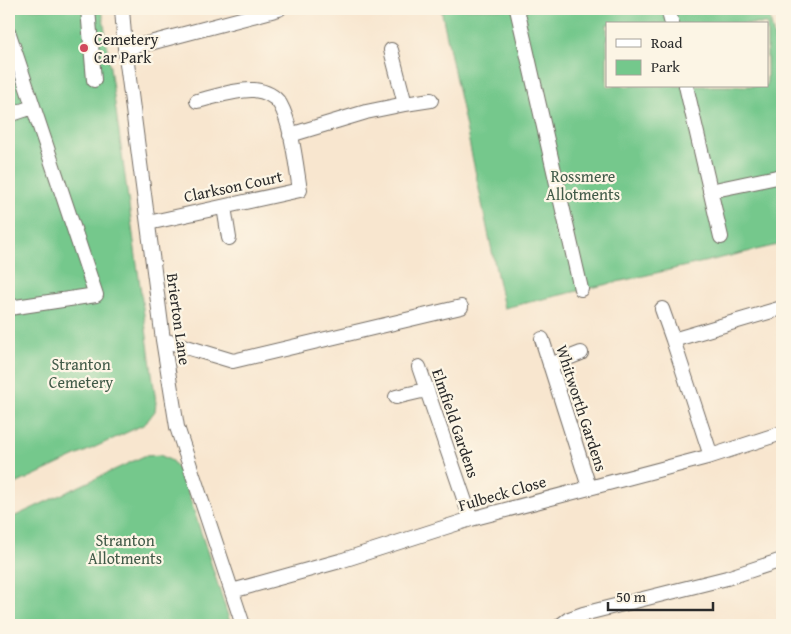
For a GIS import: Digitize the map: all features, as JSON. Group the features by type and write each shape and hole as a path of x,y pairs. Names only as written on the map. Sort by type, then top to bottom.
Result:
{"street":[{"path":"88,9 94,80"},
{"name":"Brierton Lane","path":"122,9 125,48 163,340 177,426 243,625"},
{"path":"125,48 278,9"},
{"path":"517,9 581,289"},
{"path":"668,9 671,22"},
{"path":"9,34 96,295 9,308"},
{"path":"391,50 405,104"},
{"path":"686,88 721,237"},
{"name":"Clarkson Court","path":"148,222 300,190 290,135 280,105 270,95 260,91 246,91 198,101"},
{"path":"290,135 366,112 432,100"},
{"path":"9,115 33,107"},
{"path":"710,191 782,176"},
{"path":"224,207 229,238"},
{"path":"163,340 233,361 461,307"},
{"path":"673,340 782,308"},
{"path":"662,309 711,456"},
{"name":"Whitworth Gardens","path":"542,339 589,487"},
{"path":"550,365 581,353"},
{"name":"Elmfield Gardens","path":"419,367 471,519"},
{"path":"396,397 426,390"},
{"name":"Fulbeck Close","path":"232,592 340,561 471,519 711,456 782,433"},
{"path":"561,625 569,619 583,614 727,578 782,560"}],"green space":[{"name":"Stranton Cemetery","path":"9,9 102,9 156,402 155,411 145,424 9,487"},
{"name":"Rossmere Allotments","path":"441,9 768,9 782,75 782,244 504,308"},
{"name":"Stranton Allotments","path":"160,455 172,461 182,474 231,625 9,625 9,519 144,456"}],"place":[{"name":"Cemetery Car Park","path":"84,48"}]}
